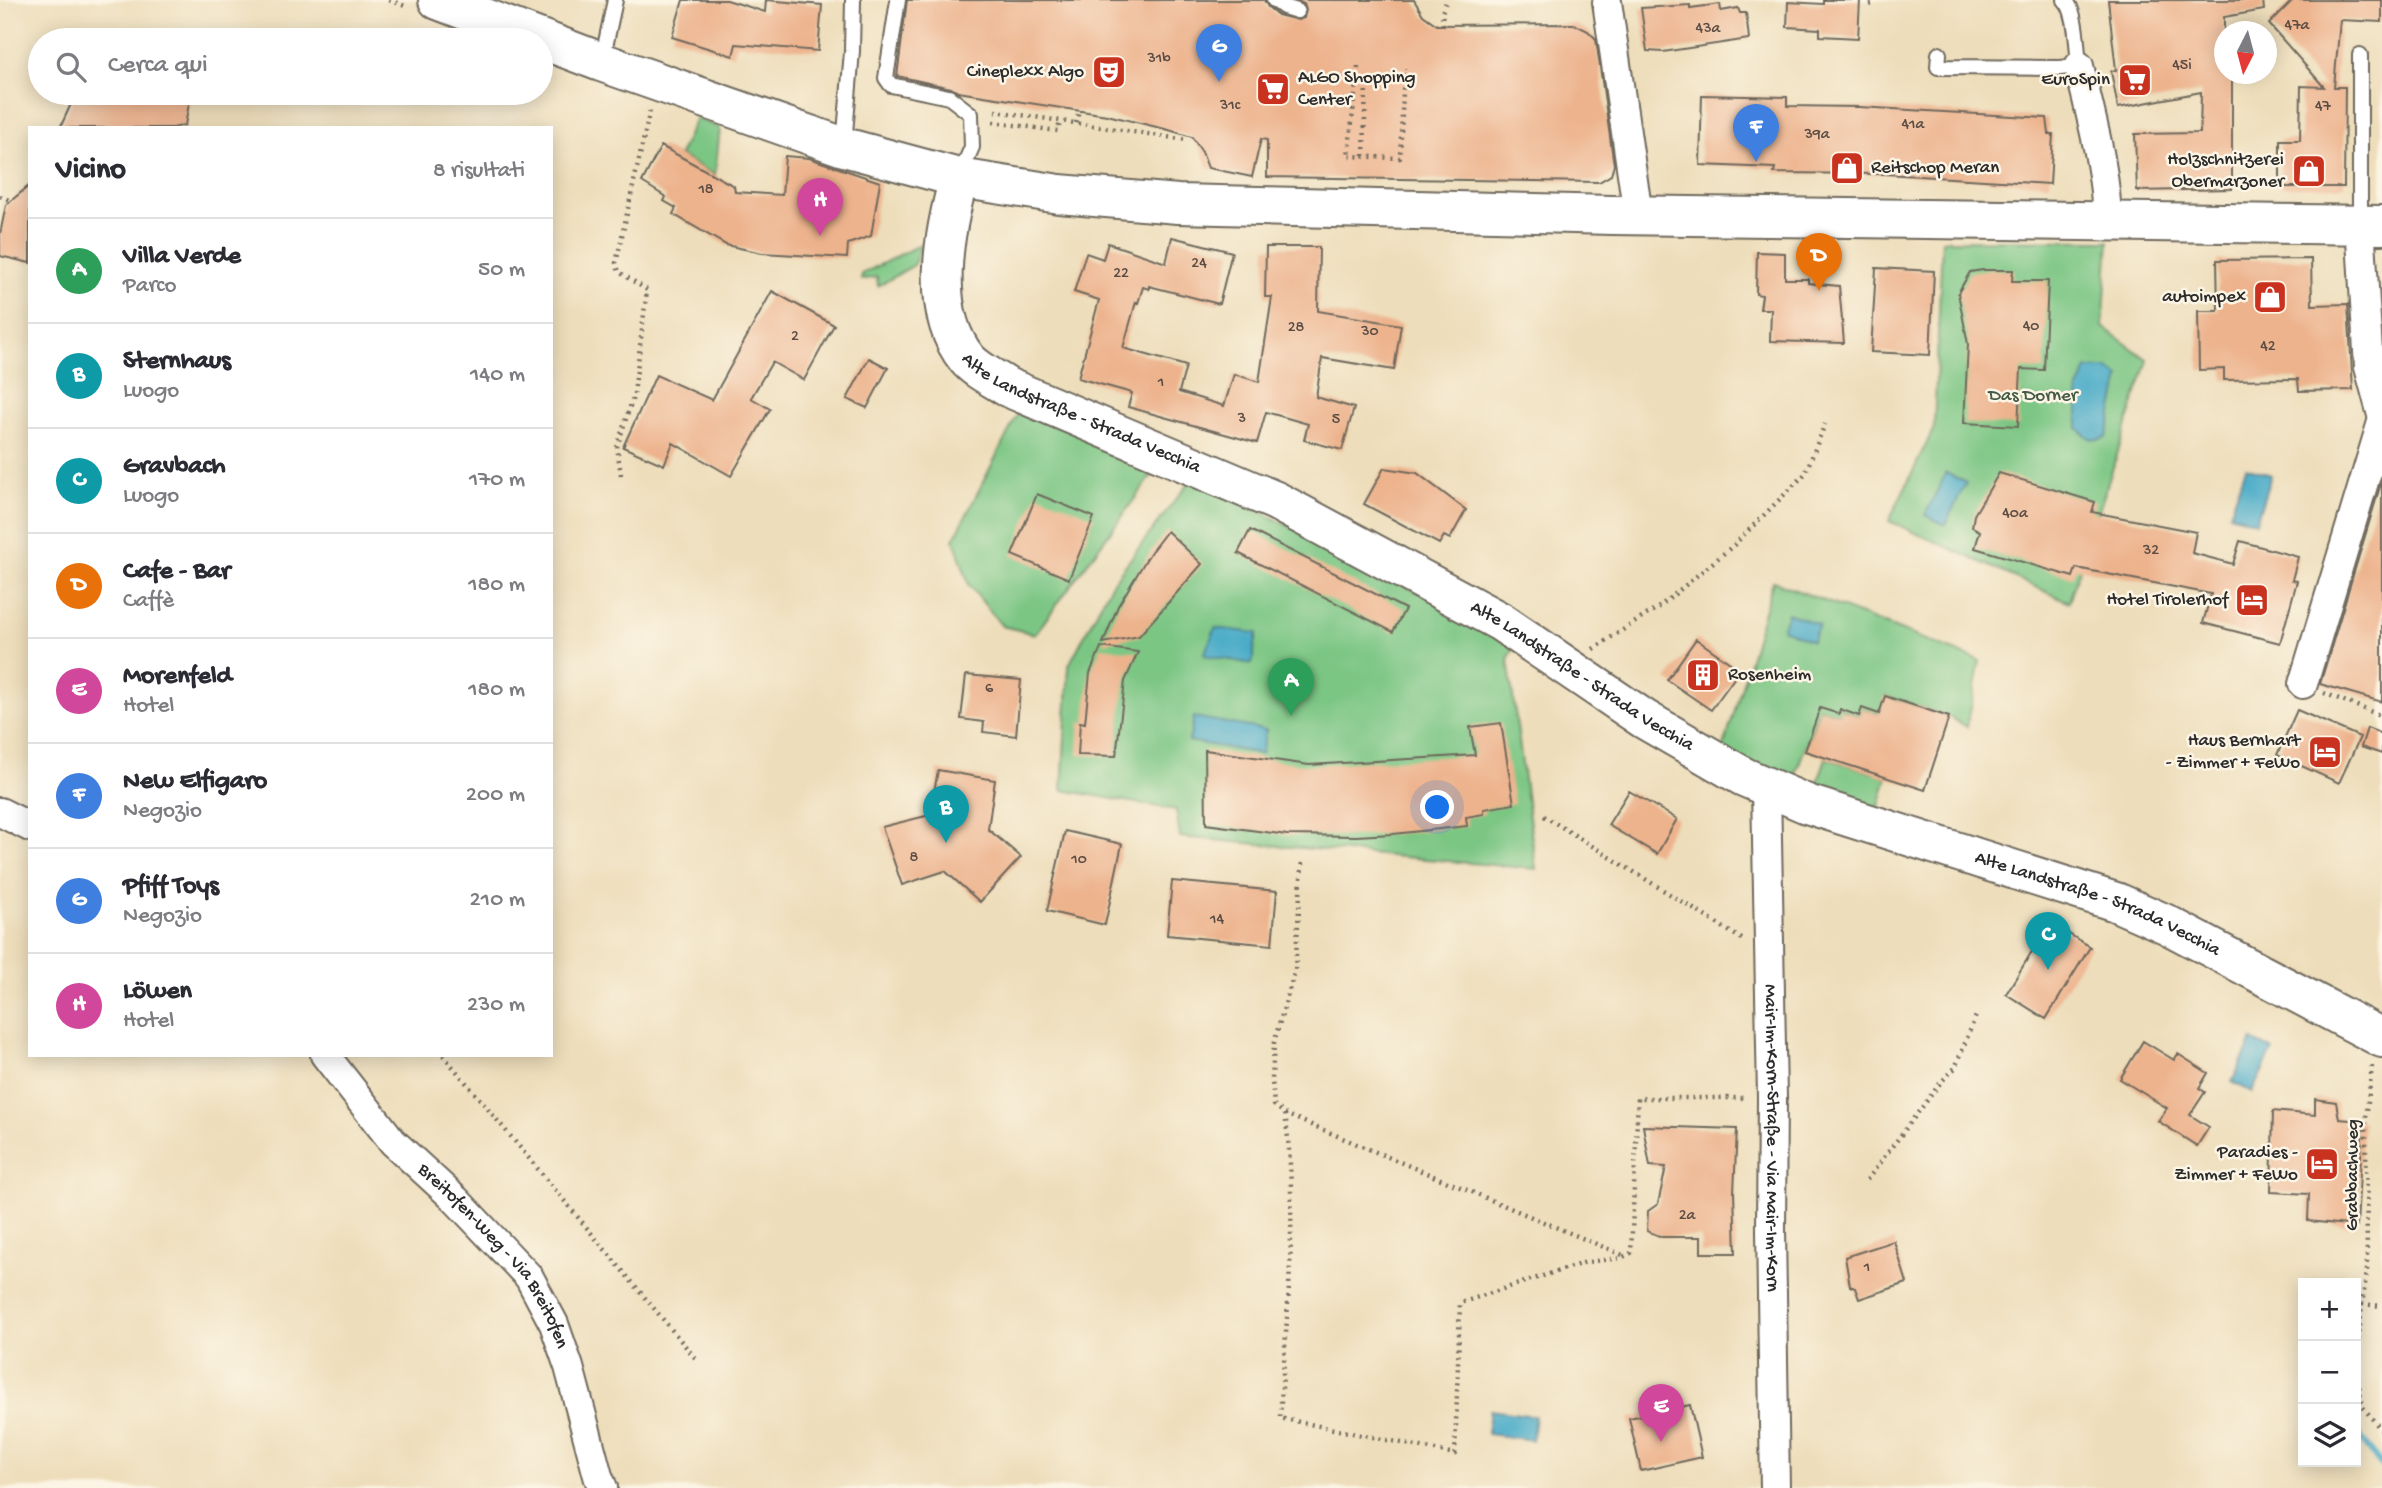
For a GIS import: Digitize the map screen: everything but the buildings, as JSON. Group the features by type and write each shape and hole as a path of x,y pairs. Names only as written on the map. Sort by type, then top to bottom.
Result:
{"main road":[{"path":"438,0 512,28"},
{"path":"553,44 844,147 959,178 1059,194 1178,204 1638,215 2371,225"},
{"name":"Alte Landstraße - Strada Vecchia","path":"959,178 942,271 947,325 968,360 1007,387 1276,501 1501,622 1644,719 1766,788 1807,804 2116,901 2166,924 2378,1046"}],"street":[{"path":"1607,2 1638,215"},
{"path":"2079,66 2097,142 2107,204 2107,221"},
{"path":"2371,225 2369,367 2382,415"},
{"path":"2304,684 2382,422"},
{"name":"Mair-Im-Korn-Straße - Via Mair-Im-Korn","path":"1766,788 1759,1098 1770,1230 1775,1488"},
{"path":"0,813 28,826"},
{"name":"Breitofen-Weg - Via Breitofen","path":"327,1057 393,1142 456,1200 529,1277 554,1324 603,1488"}],"lane":[{"path":"601,62 615,0"},
{"path":"844,147 852,51 853,0"},
{"path":"898,0 886,78 891,86 949,97 971,114 972,148 959,178"},
{"path":"1274,0 1297,11"},
{"path":"1939,54 1938,66 2079,66 2072,14 2065,0"},
{"path":"2360,55 2371,225"}],"path":[{"path":"1443,25 1447,0"},
{"path":"1868,0 1868,5 1873,4"},
{"path":"1358,67 1348,156 1401,158 1404,68"},
{"path":"1364,156 1366,82"},
{"path":"621,475 617,447 634,394 647,290 619,272 616,263 650,109 663,113"},
{"path":"995,111 1187,140"},
{"path":"1076,123 1079,111"},
{"path":"993,122 1058,131 1060,120"},
{"path":"0,196 11,201"},
{"path":"1574,670 1588,653 1659,607 1743,536 1805,474 1825,424"},
{"path":"2304,684 2382,716"},
{"path":"1545,816 1747,942"},
{"path":"1302,863 1295,970 1274,1042 1274,1105 1285,1114 1626,1256"},
{"path":"1867,1180 1941,1082 1955,1068 1977,1013"},
{"name":"Grabbachweg","path":"2378,1046 2366,1119 2367,1271 2356,1370 2363,1407 2382,1431"},
{"path":"445,1057 696,1359"},
{"path":"1746,1085 1759,1098"},
{"path":"1285,1114 1290,1148 1289,1257 1280,1418 1455,1454 1460,1303 1586,1262 1631,1253 1638,1098 1759,1098"},
{"path":"2362,1304 2382,1306"}],"green space":[{"path":"696,118 720,128 715,175 679,155"},
{"name":"Das Dorner","path":"1942,240 2109,241 2103,327 2148,360 2069,602 1889,521 1934,428"},
{"path":"921,244 914,265 878,286 877,277 861,280 862,274"},
{"path":"1027,396 1167,455 1035,634 1002,626 969,585 954,539"},
{"path":"1193,477 1517,643 1508,659 1536,869 1180,837 1176,810 1062,790 1069,665 1112,583"},
{"path":"1773,581 1980,661 1967,727 1949,717 1886,696 1879,714 1862,708 1859,716 1841,709 1839,714 1820,708 1791,785 1723,750"},
{"path":"1826,758 1887,777 1878,810 1814,793"}],"water":[{"path":"2087,369 2108,369 2120,377 2107,437 2098,440 2088,437 2078,428 2078,389"},
{"path":"2246,467 2271,475 2256,522 2230,514"},
{"path":"1946,473 1966,483 1945,525 1925,515"},
{"path":"1788,613 1819,625 1812,641 1782,629"},
{"path":"1215,628 1257,633 1252,664 1204,655"},
{"path":"1194,717 1266,730 1261,754 1189,741"},
{"path":"2252,1040 2273,1050 2252,1092 2232,1082"},
{"path":"1490,1410 1535,1416 1532,1440 1487,1434"}],"waterway":[{"path":"2361,1438 2382,1465"}],"place":[{"name":"Cineplexx Algo","path":"1109,72"},
{"name":"EuroSpin","path":"2135,80"},
{"name":"Pfiff Toys","path":"1219,82"},
{"name":"ALGO Shopping Center","path":"1273,89"},
{"name":"New Elfigaro","path":"1756,162"},
{"name":"Reitschop Meran","path":"1847,168"},
{"name":"Holzschnitzerei Obermarzoner","path":"2309,171"},
{"name":"Löwen","path":"820,236"},
{"name":"Cafe - Bar","path":"1819,291"},
{"name":"autoimpex","path":"2270,297"},
{"name":"Hotel Tirolerhof","path":"2252,600"},
{"name":"Rosenheim","path":"1703,675"},
{"name":"Villa Verde","path":"1291,716"},
{"name":"Haus Bernhart - Zimmer + FeWo","path":"2325,752"},
{"name":"Sternhaus","path":"946,843"},
{"name":"Gravbach","path":"2048,970"},
{"name":"Paradies - Zimmer + FeWo","path":"2322,1164"},
{"name":"Morenfeld","path":"1661,1442"}]}
